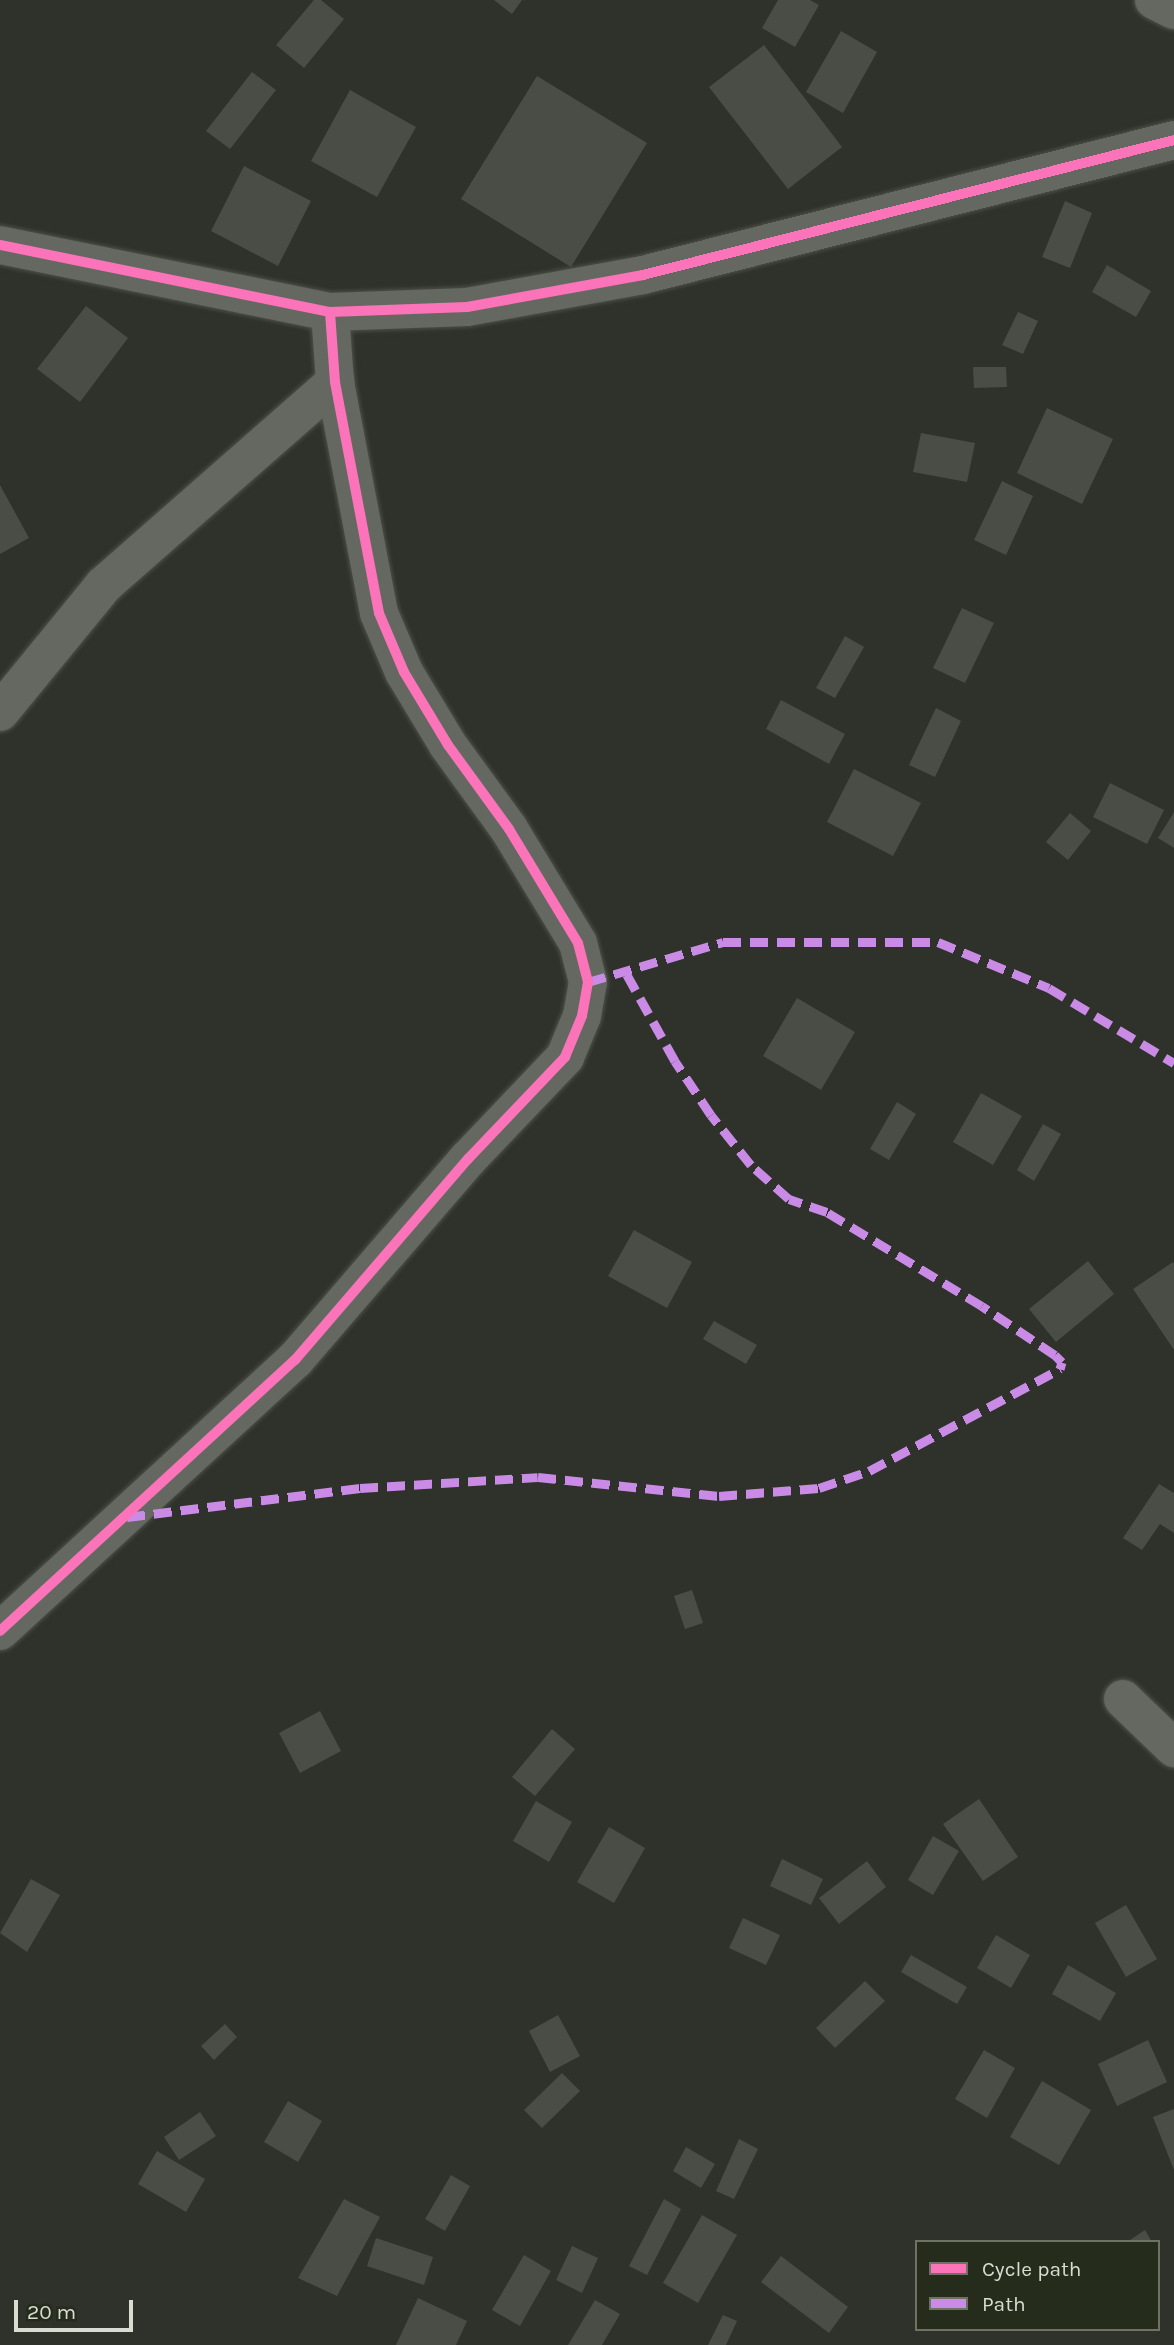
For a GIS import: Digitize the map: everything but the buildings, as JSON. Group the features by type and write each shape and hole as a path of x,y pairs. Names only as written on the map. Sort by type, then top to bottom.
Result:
{"street":[{"path":"1154,0 1174,10"},
{"path":"0,245 330,312 467,307 643,275 1174,140"},
{"path":"0,1632 295,1360 468,1159 565,1057 582,1016 588,982 578,943 509,829 447,745 391,647 362,542 335,382 330,312"},
{"path":"0,712 104,585 335,382"},
{"path":"1123,1699 1174,1748"}],"marked path":[{"path":"588,982 723,942 938,942 1049,988 1174,1063"},
{"path":"127,1517 360,1488 538,1477 719,1496 819,1488 869,1471 1060,1369 1062,1362 1055,1355 982,1306 827,1212 789,1199 751,1165 711,1115 675,1061 625,971"}],"cycle path":[{"path":"0,245 330,312 467,307 643,275 1174,140"},
{"path":"0,1631 295,1360 468,1159 565,1057 582,1016 588,982 578,943 509,829 448,745 404,672 379,613 335,382 330,312"}]}
